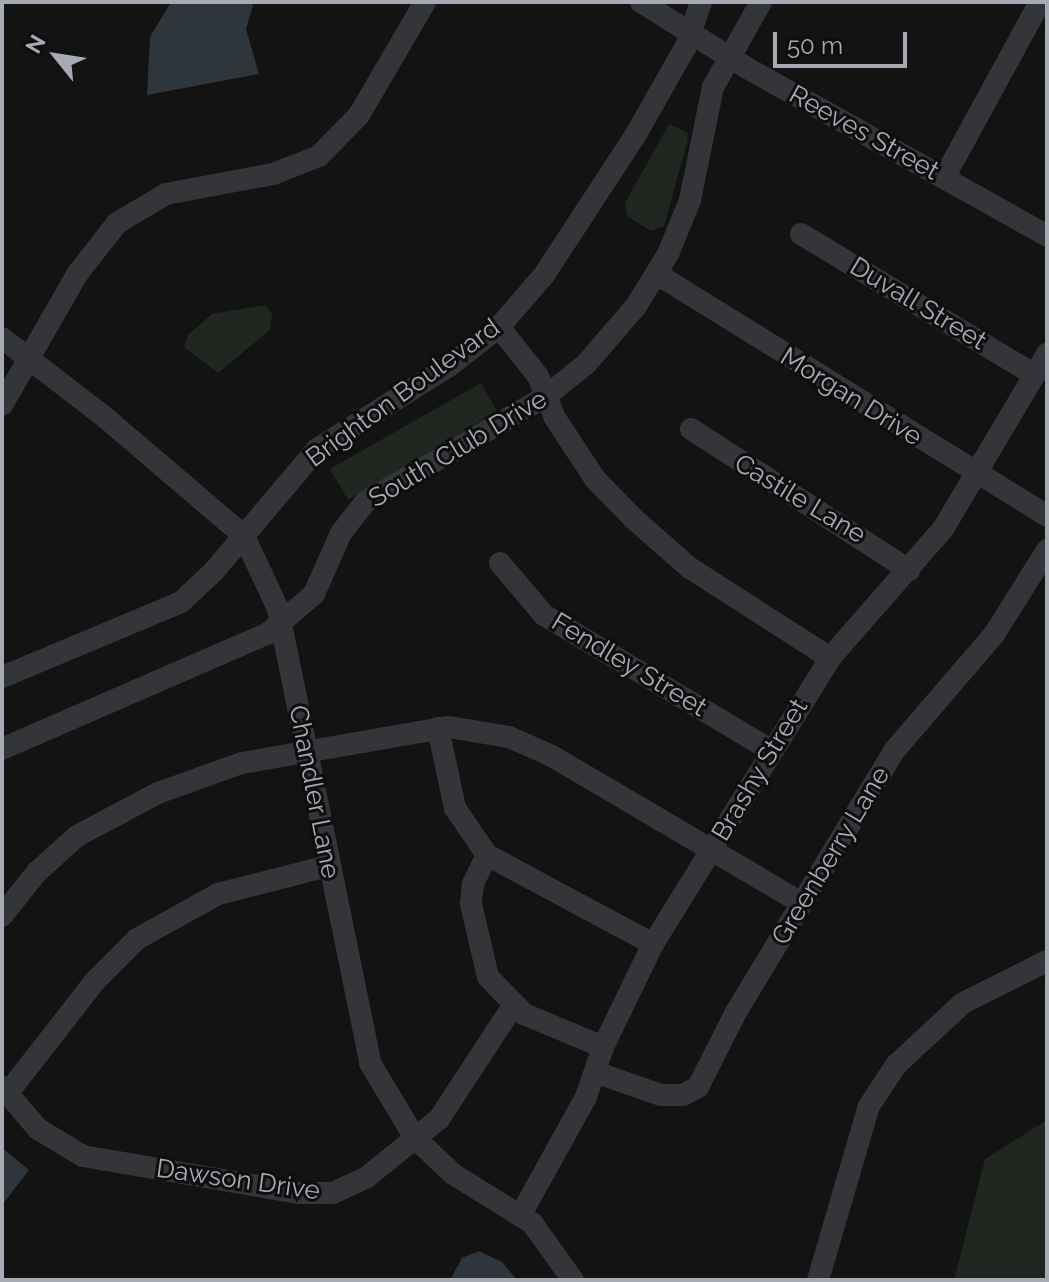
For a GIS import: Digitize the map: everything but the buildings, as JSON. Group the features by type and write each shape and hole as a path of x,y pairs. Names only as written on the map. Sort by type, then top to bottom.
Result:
{"street":[{"path":"2,405 78,273 103,237 132,211 166,194 289,169 319,156 344,135 425,2"},
{"name":"Reeves Street","path":"641,2 728,57 1047,236"},
{"name":"Brighton Boulevard","path":"2,677 168,610 197,589 317,449 449,366 499,327 544,275 600,192 689,34 701,2"},
{"name":"South Club Drive","path":"2,749 252,641 281,624 314,594 341,533 365,502 545,397 601,349 657,274 684,217 713,87 761,2"},
{"path":"944,178 1040,2"},
{"name":"Duvall Street","path":"801,234 1035,375"},
{"name":"Morgan Drive","path":"657,274 1047,516"},
{"path":"499,327 538,376 545,397 595,479 664,548 830,658"},
{"name":"Chandler Lane","path":"2,338 244,536 274,596 281,624 370,1063 415,1138 453,1174 543,1233 573,1280"},
{"name":"Brashy Street","path":"520,1216 595,1072 603,1047 653,944 830,658 943,529 1047,354"},
{"name":"Castile Lane","path":"691,429 909,570"},
{"name":"Greenberry Lane","path":"595,1072 661,1095 683,1095 698,1087 802,903 894,751 995,633 1047,550"},
{"name":"Fendley Street","path":"500,563 544,615 772,751"},
{"path":"2,916 47,862 101,820 207,773 306,749 438,728 487,731 527,744 802,903"},
{"path":"438,728 455,808 487,855 653,944"},
{"path":"487,855 473,884 471,904 481,959 513,1006 542,1024 603,1047"},
{"path":"5,1091 95,981 137,939 218,894 328,866"},
{"path":"818,1280 869,1106 896,1065 963,1003 1047,961"},
{"name":"Dawson Drive","path":"5,1091 38,1129 83,1156 300,1193 333,1193 348,1187 415,1138 450,1107 513,1006"}],"shaded area":[{"path":"171,2 254,2 246,29 259,74 147,95 150,37"},
{"path":"669,124 688,133 687,143 664,226 651,231 628,217 625,203"},
{"path":"265,305 272,313 270,330 218,373 184,347 188,335 212,314"},
{"path":"481,383 497,411 348,500 330,469"},
{"path":"1047,1120 1047,1280 954,1280 985,1159"},
{"path":"2,1148 29,1170 2,1205"},
{"path":"479,1251 502,1262 517,1280 450,1280 462,1258"}]}
